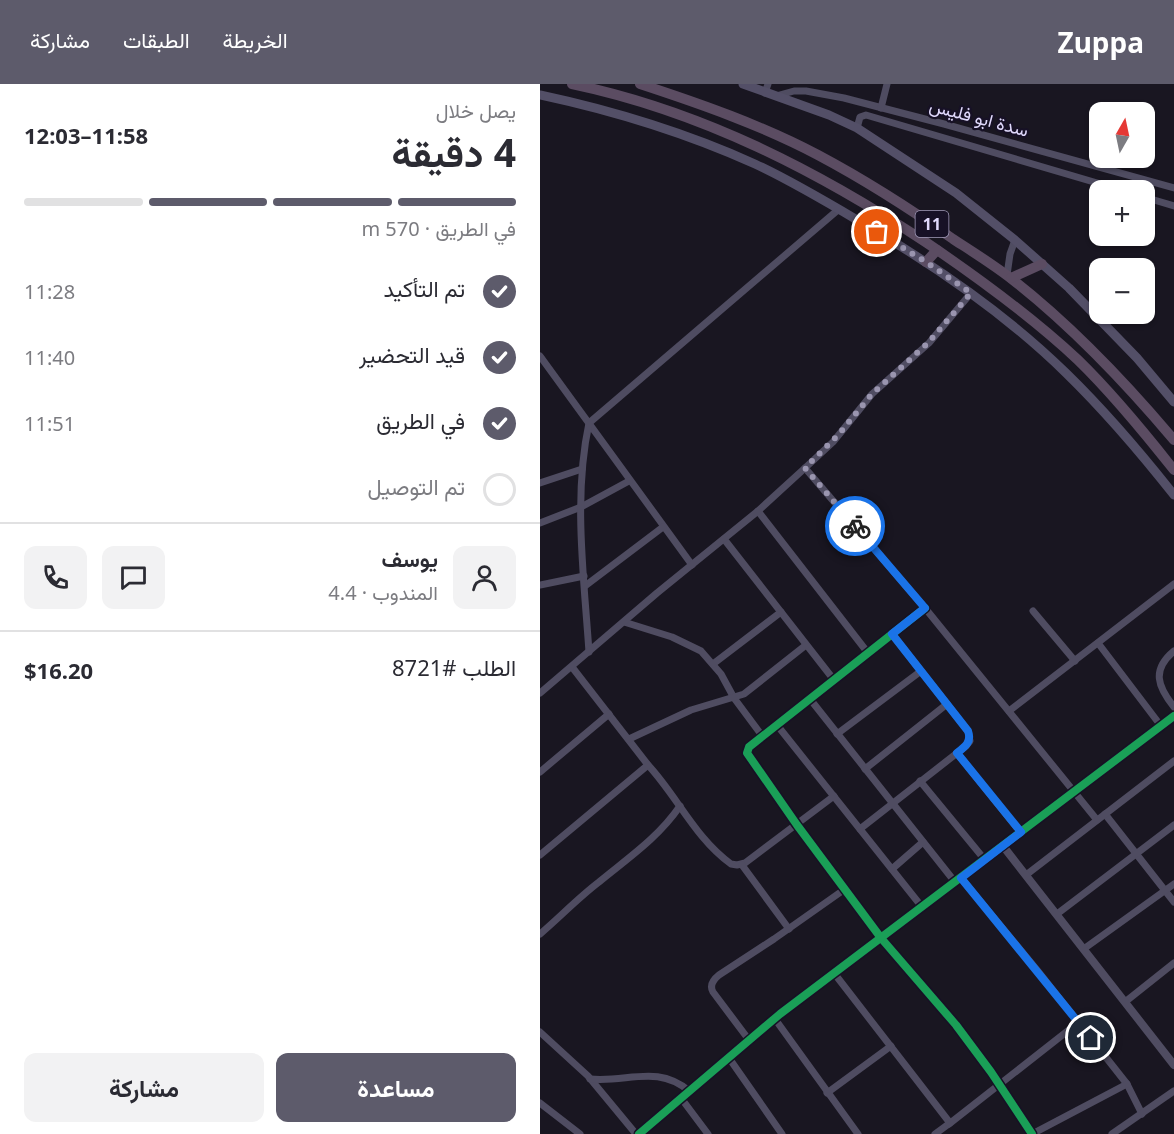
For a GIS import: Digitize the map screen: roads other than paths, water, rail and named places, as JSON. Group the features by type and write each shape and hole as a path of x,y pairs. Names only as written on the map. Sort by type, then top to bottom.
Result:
{"highway":[{"name":"11","path":"572,84 676,113 765,149 849,194 937,250 1011,302 1045,331 1110,393 1174,470"},
{"name":"11","path":"640,84 721,112 816,154 896,200 1009,277 1086,344 1174,440"},
{"path":"926,262 937,250"},
{"path":"1009,277 1042,264"},
{"path":"1139,427 1154,417"}],"main road":[{"path":"743,84 769,91 857,128 956,193 1015,240 1069,288 1137,358 1174,402"},
{"path":"540,95 626,115 681,134 757,165 839,209 926,262 971,293 1065,372 1126,436 1174,495"}],"street":[{"path":"881,108 887,84"},
{"name":"سدة ابو فليس","path":"769,91 806,91 881,108 1174,188"},
{"name":"سدة ابو فليس","path":"857,128 860,117 866,116 1089,181"},
{"path":"1155,200 1174,206"},
{"path":"589,652 581,507 582,469 589,423 839,209"},
{"path":"1009,277 1010,254 1015,240"},
{"path":"540,693 657,592 758,511 805,468 839,434 872,394 928,343 971,293"},
{"path":"540,356 544,368 589,423 692,565"},
{"path":"805,468 925,608 1097,820"},
{"path":"540,483 582,469"},
{"path":"540,523 581,507 629,481"},
{"path":"758,511 868,653"},
{"path":"585,586 663,527"},
{"path":"724,539 834,680"},
{"path":"540,585 584,576"},
{"path":"1009,711 1174,584"},
{"path":"925,608 749,747 748,754 797,825 881,938 956,1025 1032,1134 1126,1084"},
{"path":"1034,611 1075,661"},
{"path":"713,664 781,612"},
{"path":"624,622 691,644 701,651 721,674 734,699 763,736"},
{"path":"860,829 957,753 968,743 970,736 892,634"},
{"path":"1098,643 1161,726"},
{"path":"628,739 691,710 734,699 744,694 806,645"},
{"path":"1174,651 1163,662 1160,682 1163,693 1174,707"},
{"path":"572,667 648,765 661,778 699,834 734,865 742,865 834,796"},
{"path":"837,734 921,671"},
{"path":"810,699 922,842 958,880 1079,1022 1126,1084 1142,1114"},
{"path":"865,769 947,704"},
{"path":"540,772 609,714"},
{"path":"540,1032 590,1079 637,1134 775,1018 1174,716"},
{"path":"777,725 922,907"},
{"path":"957,753 1021,832"},
{"path":"1026,875 1174,760"},
{"path":"540,855 648,765"},
{"path":"920,781 985,860"},
{"path":"541,930 646,845 680,806"},
{"path":"1105,814 1174,902"},
{"path":"1057,914 1174,825"},
{"path":"892,869 922,842"},
{"path":"1003,846 1085,948 1174,1065"},
{"path":"742,865 789,929"},
{"path":"1085,948 1174,884"},
{"path":"749,1040 713,992 712,985 719,975 845,889"},
{"path":"1125,1002 1174,963"},
{"path":"834,973 950,1123"},
{"path":"775,1018 826,1093 858,1134"},
{"path":"937,1134 1079,1022"},
{"path":"826,1093 891,1046"},
{"path":"729,1058 782,1134"},
{"path":"590,1079 618,1080 643,1075 659,1076 674,1080 690,1091"},
{"path":"1112,1134 1174,1091"},
{"path":"681,1098 708,1134"},
{"path":"540,1102 580,1134"}]}
